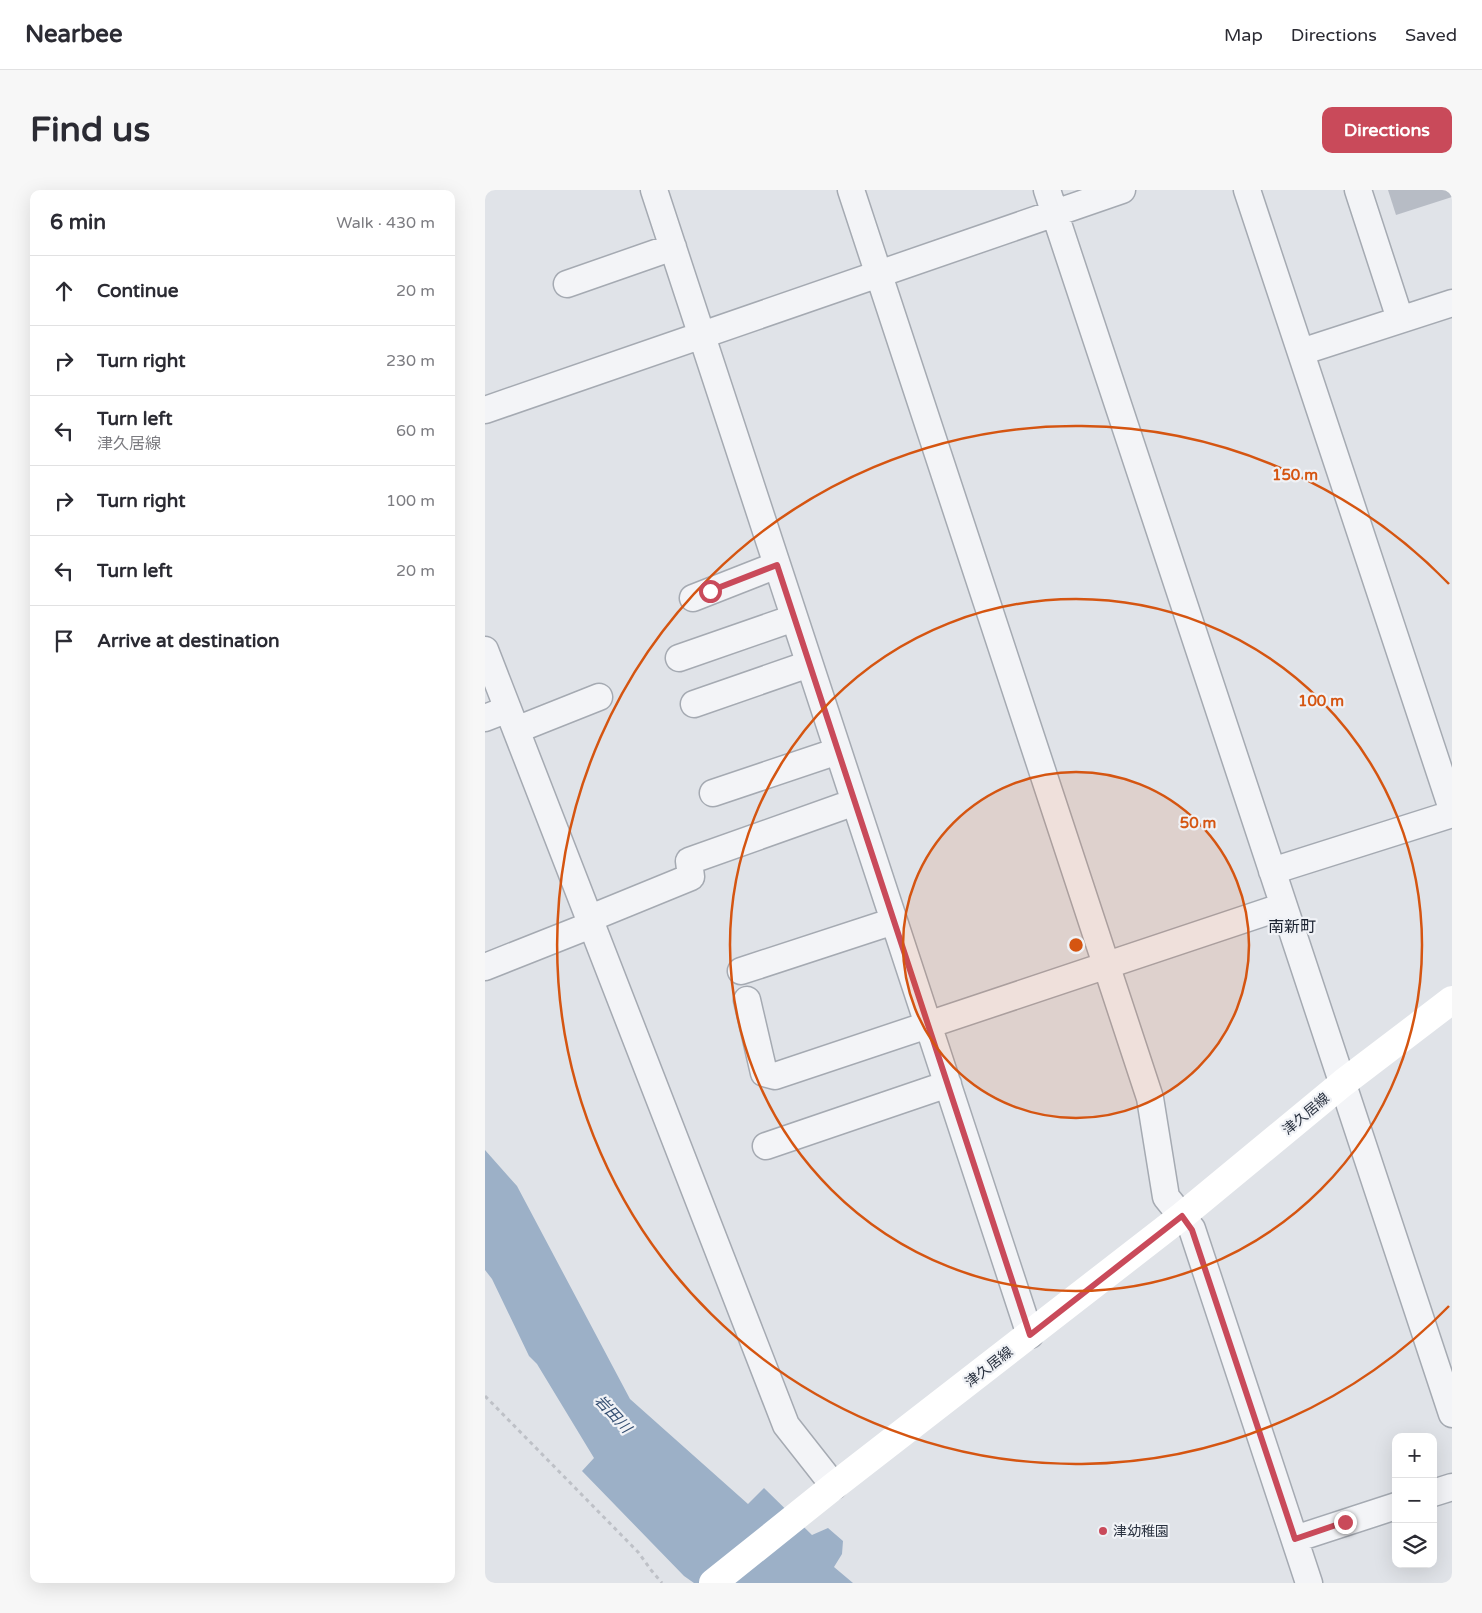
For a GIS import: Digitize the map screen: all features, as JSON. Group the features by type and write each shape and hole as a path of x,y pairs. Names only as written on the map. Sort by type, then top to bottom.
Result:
{"main road":[{"name":"津久居線","path":"713,1583 1182,1216 1343,1084 1452,1000"}],"street":[{"path":"654,190 1030,1335"},
{"path":"851,190 1150,1098 1166,1197 1192,1230 1309,1583"},
{"path":"485,410 879,273 1051,202 1122,190"},
{"path":"1247,190 1452,809"},
{"path":"1358,190 1400,320"},
{"path":"1051,202 1452,1414"},
{"path":"567,284 673,247"},
{"path":"1301,352 1452,303"},
{"path":"693,598 777,565"},
{"path":"679,658 794,618"},
{"path":"485,650 503,719 591,925 786,1425 830,1490"},
{"path":"694,704 809,664"},
{"path":"503,719 599,697"},
{"path":"713,793 838,750"},
{"path":"485,967 591,925 598,915 691,877 689,861 855,802"},
{"path":"1272,871 1452,814"},
{"path":"747,1000 764,1073 775,1076 1284,906"},
{"path":"741,971 894,920"},
{"path":"766,1146 948,1084"},
{"path":"1437,1492 1452,1487"},
{"path":"1295,1539 1392,1507"}],"path":[{"path":"485,1396 638,1552 663,1583"}],"water":[{"name":"岩田川","path":"485,1150 517,1186 630,1399 748,1504 764,1488 812,1535 828,1528 843,1541 842,1554 834,1567 853,1583 694,1583 684,1576 582,1471 594,1458 537,1364 529,1356 492,1279 485,1270"}],"building":[{"path":"1388,190 1452,190 1452,197 1396,215"}],"place":[{"name":"津幼稚園","path":"1103,1531"}],"district":[{"name":"南新町","path":"1292,927"}],"route":[{"path":"710,591 777,565 1030,1335 1182,1216 1192,1230 1295,1539 1345,1522"}]}
